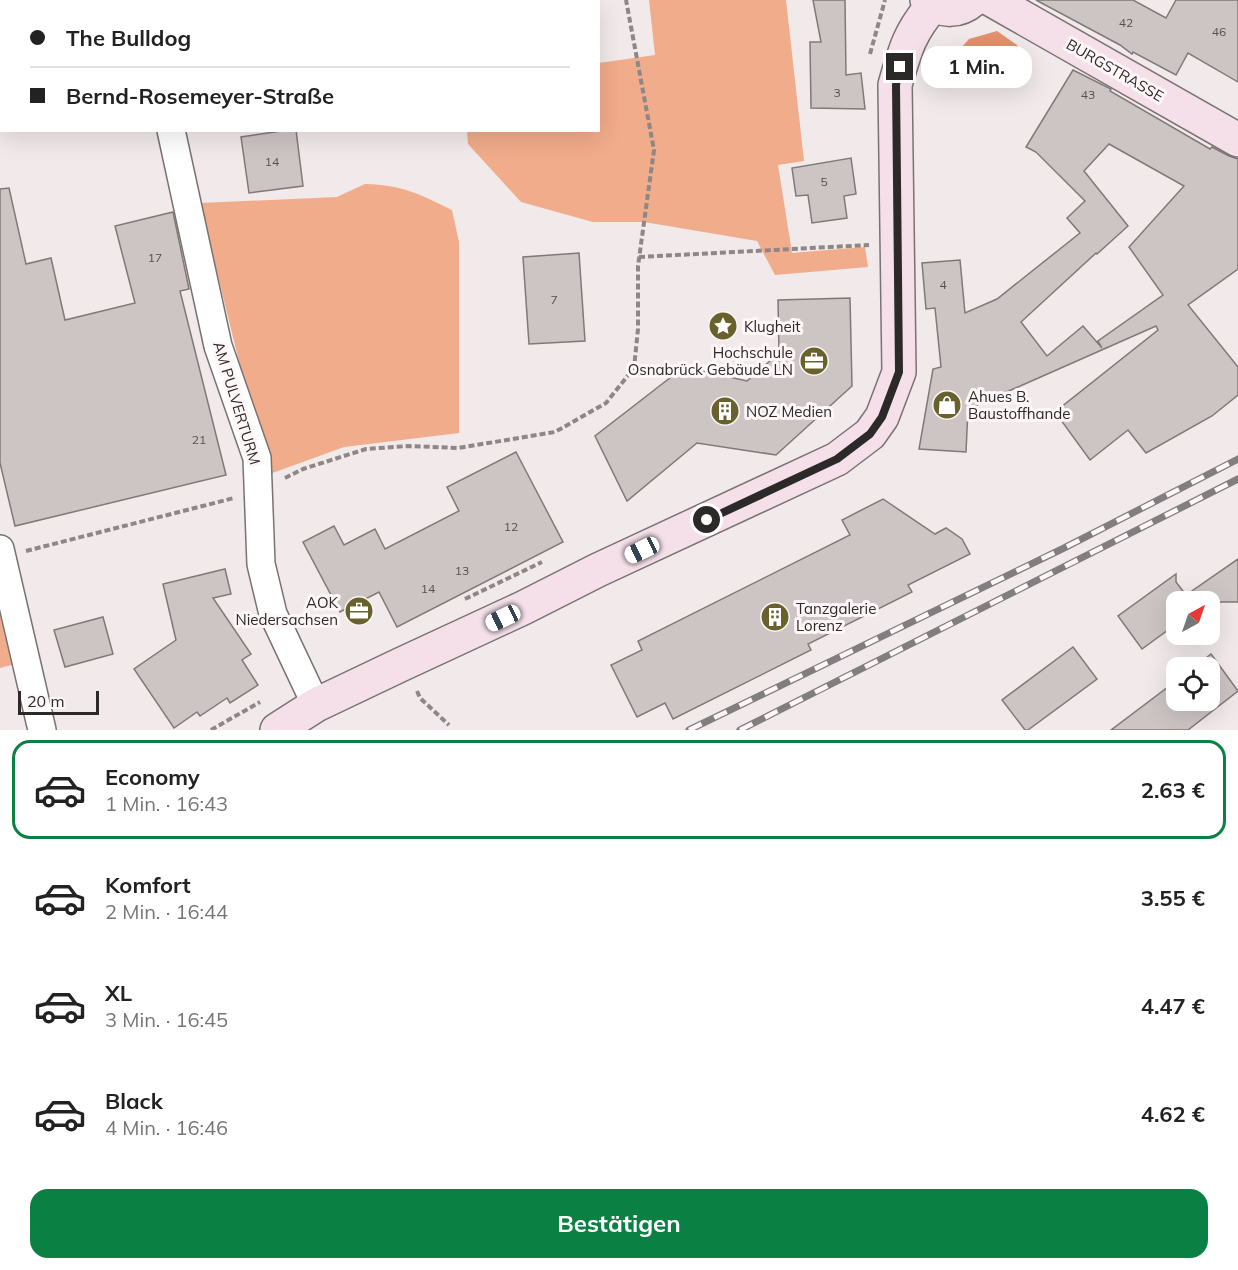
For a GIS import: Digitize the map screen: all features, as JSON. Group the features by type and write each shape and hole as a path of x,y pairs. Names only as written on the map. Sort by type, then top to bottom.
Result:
{"street":[{"path":"277,730 316,705 837,459 870,434 882,417 899,372 896,85 905,50 930,3 943,9 953,10 964,7 973,0"},
{"name":"BURGSTRASSE","path":"992,0 1238,140"},
{"name":"AM PULVERTURM","path":"171,132 218,346 257,458 261,564 273,614 316,705"},
{"path":"1,553 42,730"}],"path":[{"path":"1,553 260,492 303,469 366,449 408,446 458,448 555,432 606,403 634,368 638,329 639,257 654,150 626,0"},
{"path":"868,62 885,0"},
{"path":"639,257 879,244"},
{"path":"460,601 543,561"},
{"path":"416,689 420,698 449,725"},
{"path":"211,730 261,702"}],"shaded area":[{"path":"649,0 786,0 804,161 778,165 792,253 865,247 868,267 775,275 757,241 644,222 593,222 521,202 468,144 467,132 600,132 600,63 655,55"},
{"path":"997,31 1017,45 1024,57 1004,88 951,59 969,39"},
{"path":"365,184 390,186 410,191 452,210 459,242 459,433 344,447 267,475 200,203 337,197"},
{"path":"0,584 19,663 0,668"}],"building":[{"path":"813,0 845,0 846,75 861,73 865,109 811,108 810,42 821,42"},
{"path":"1036,0 1133,0 1166,18 1176,0 1238,0 1238,82 1188,53 1176,75 1133,52 1132,54 1120,45"},
{"path":"1073,70 1111,89 1110,91 1210,149 1212,147 1238,159 1238,269 1188,305 1238,367 1238,395 1212,416 1146,453 1128,430 1090,460 1055,412 1158,330 1156,326 968,409 966,452 919,449 933,369 941,367 935,308 926,309 922,263 960,260 965,313 997,299 1080,233 1067,218 1085,201 1036,152 1026,147","holes":["1109,144 1184,186 1129,247 1163,295 1098,341 1102,348 1083,326 1047,356 1021,322 1128,226 1084,171"]},
{"path":"275,132 296,132 303,186 249,193 241,137"},
{"path":"851,158 856,194 844,196 847,218 812,223 808,195 796,196 792,168"},
{"path":"9,188 26,264 51,258 65,320 135,303 115,226 173,212 189,289 180,291 226,475 15,526 0,463 0,189"},
{"path":"579,253 585,341 529,344 523,257"},
{"name":"NOZ Medien","path":"850,298 852,386 776,455 697,443 627,501 595,436 684,367 747,381 779,353 778,300"},
{"path":"516,452 563,542 397,627 379,592 340,612 303,542 334,526 344,545 375,529 385,549 459,511 447,487"},
{"name":"Tanzgalerie Lorenz","path":"883,499 935,534 946,528 962,539 970,554 908,585 912,592 808,644 811,650 673,719 665,703 637,717 611,665 642,650 638,641 850,535 842,520"},
{"path":"1238,559 1238,602 1220,602 1220,591 1192,591"},
{"path":"225,569 231,594 213,598 251,654 242,660 258,685 230,703 227,698 200,716 197,712 174,728 134,669 176,640 163,584"},
{"path":"1176,574 1176,582 1183,591 1166,591 1166,631 1142,649 1118,616"},
{"path":"103,617 113,654 65,667 54,630"},
{"path":"1073,647 1097,679 1025,730 1002,700"},
{"path":"1220,666 1238,691 1220,705"},
{"path":"1166,689 1166,711 1212,711 1188,730 1111,730"}],"railway":[{"path":"689,730 1064,548 1238,459"},
{"path":"740,730 1238,479"}],"place":[{"name":"Klugheit","path":"723,326"},
{"name":"Hochschule Osnabrück Gebäude LN","path":"814,361"},
{"name":"Ahues B. Baustoffhande","path":"947,405"},
{"name":"NOZ Medien","path":"725,411"},
{"name":"AOK Niedersachsen","path":"359,611"},
{"name":"Tanzgalerie Lorenz","path":"775,617"}],"route":[{"path":"707,520 837,459 870,434 882,417 899,372 896,85 900,67"}]}
